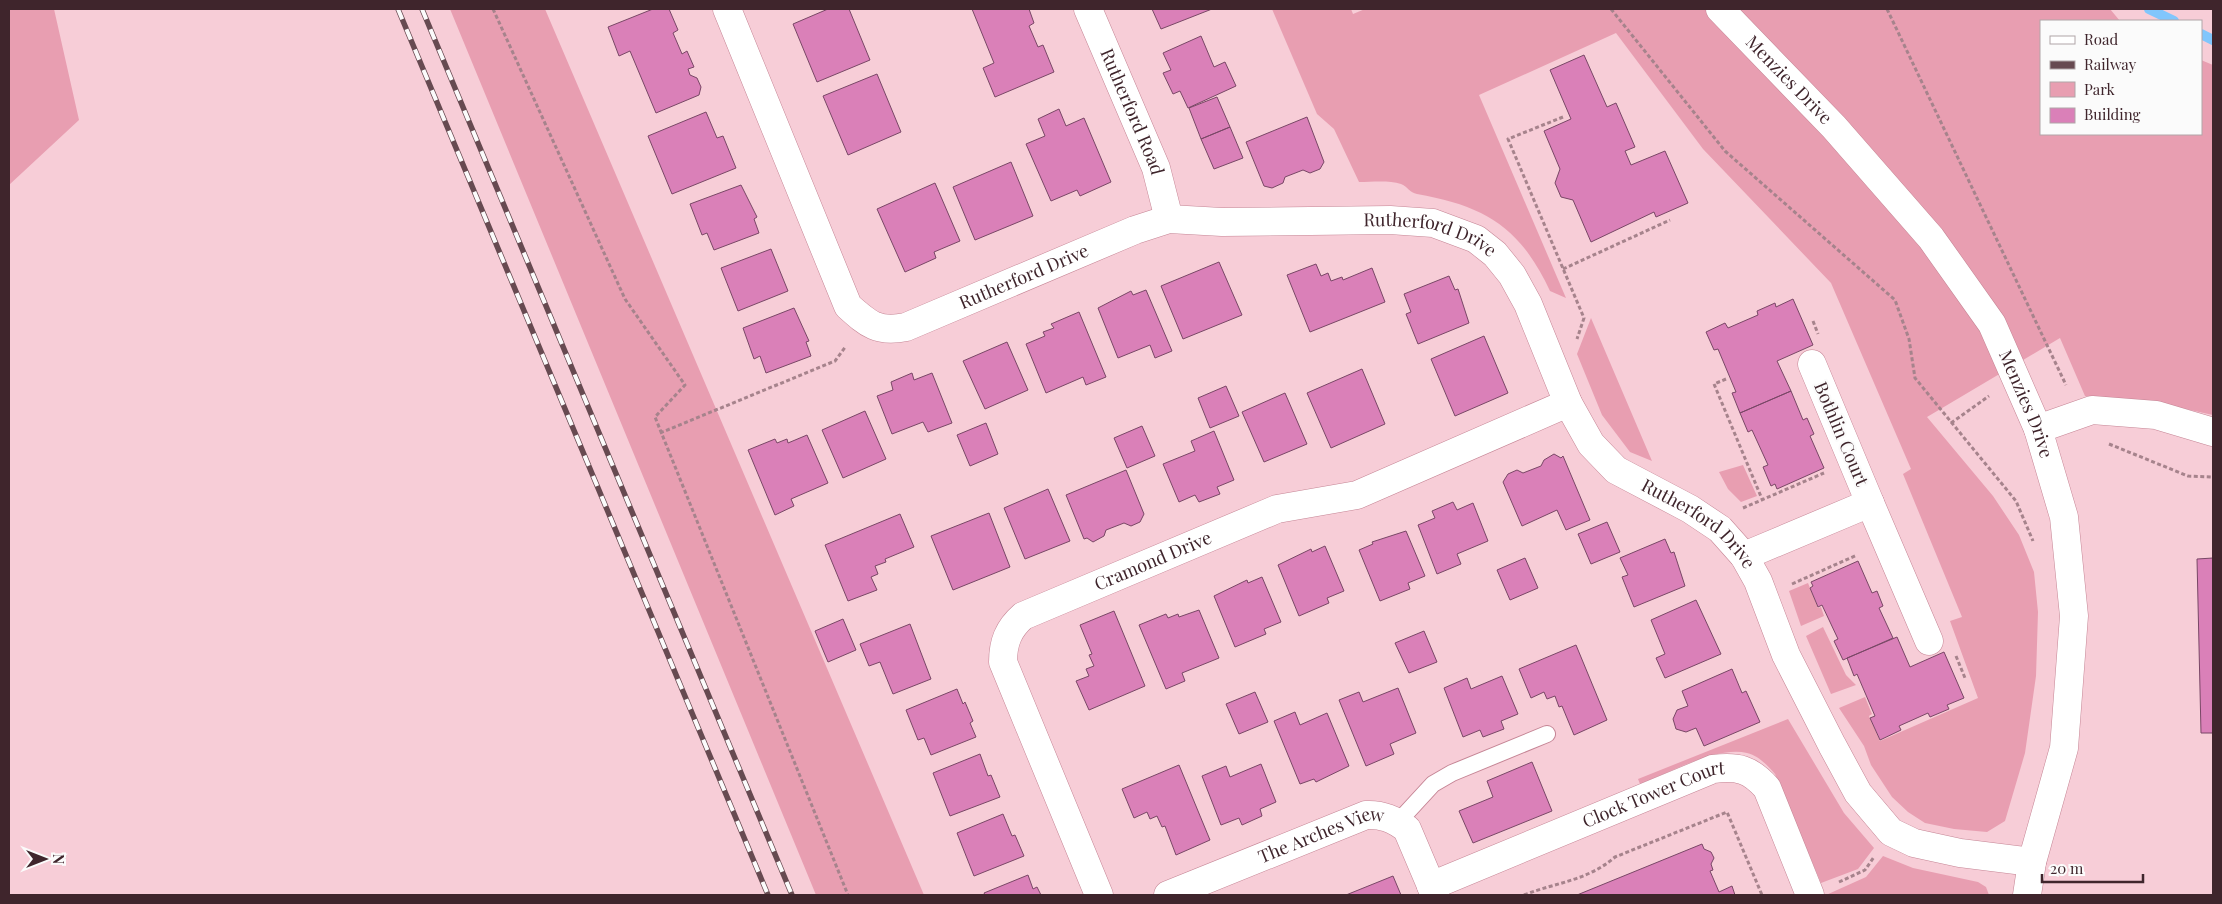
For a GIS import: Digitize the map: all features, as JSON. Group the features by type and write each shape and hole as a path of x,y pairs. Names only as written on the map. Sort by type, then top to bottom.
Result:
{"street":[{"name":"Rutherford Drive","path":"727,9 848,306 864,320 885,329 906,327 1135,230 1169,219 1222,222 1390,220 1433,223 1476,239 1494,254 1512,275 1528,304 1568,403 1591,444 1616,470 1690,508 1720,530 1744,556 1764,596 1786,655 1832,745 1858,793 1891,832 1914,843 1960,853 2032,862"},
{"name":"Rutherford Road","path":"1088,9 1156,168 1169,219"},
{"name":"Menzies Drive","path":"1720,9 1834,127 1931,238 1992,324 2038,429 2064,517 2074,616 2064,748 2032,862 2027,895"},
{"name":"Bothlin Court","path":"1812,364 1929,641"},
{"name":"Cramond Drive","path":"1099,895 1003,662 1003,648 1013,624 1022,616 1277,510 1357,495 1568,403"},
{"path":"2038,429 2092,410 2156,415 2213,432"},
{"name":"Bothlin Court","path":"1744,556 1870,503"},
{"name":"Clock Tower Court","path":"1433,891 1713,769 1729,768 1744,770 1757,777 1767,788 1810,895"},
{"name":"The Arches View","path":"1168,895 1366,815 1377,814 1398,822 1407,829 1433,891"}],"lane":[{"path":"1398,822 1433,784 1452,772 1547,734"}],"path":[{"path":"493,9 625,299 685,385 655,417 660,433 848,895"},
{"path":"1611,9 1725,151 1895,300 1909,339 1915,378 2016,501 2034,544"},
{"path":"1887,9 2079,413 2110,445 2188,476 2213,477"},
{"path":"1552,363 1572,354 1584,318 1508,139 1563,117"},
{"path":"1563,269 1611,250 1670,220"},
{"path":"660,433 835,361 864,320"},
{"path":"1951,423 2016,377"},
{"path":"1726,380 1714,384 1762,499"},
{"path":"1709,522 1852,460"},
{"path":"1764,596 1861,553"},
{"path":"1524,895 1546,887 1569,882 1600,870 1614,857 1727,812 1762,895"},
{"path":"1838,883 1865,870 1891,832"}],"green space":[{"path":"9,9 54,9 79,120 9,185"},
{"path":"450,9 545,9 924,895 816,895"},
{"path":"1272,9 1351,9 1353,14 1365,9 2110,9 2119,20 2040,20 2040,135 2202,135 2202,60 2213,65 2213,415 2158,403 2085,396 2060,338 1927,417 1993,496 2019,535 2034,572 2038,612 2036,676 2025,753 2005,821 1987,832 1954,829 1925,823 1908,812 1892,797 1871,765 1864,746 1839,708 1865,697 1872,714 1869,716 1880,741 1978,698 1950,621 1962,617 1903,474 1911,469 1831,283 1703,149 1616,33 1479,95 1566,298 1550,291 1538,269 1513,235 1481,213 1462,205 1415,193 1396,183 1359,182 1334,129 1317,114"},
{"path":"1591,318 1652,461 1630,452 1602,415 1577,354"},
{"path":"1743,465 1757,496 1741,502 1728,489 1719,472"},
{"path":"1808,583 1818,608 1821,607 1824,616 1801,626 1789,591"},
{"path":"1823,627 1846,675 1856,685 1831,694 1806,636"},
{"path":"1788,719 1844,813 1874,848 1858,869 1821,883 1775,774 1755,756 1747,753 1721,753 1693,762 1640,784 1638,779"},
{"path":"1883,856 1913,868 1978,882 1986,887 1989,895 1826,895 1866,877"}],"building":[{"path":"653,9 669,9 678,30 673,33 682,54 687,51 694,67 688,69 690,75 697,78 701,87 699,95 656,113 630,51 619,56 608,27"},
{"path":"828,9 849,9 870,60 817,82 793,24"},
{"path":"972,9 1029,9 1034,23 1029,26 1038,47 1043,45 1054,72 995,97 983,68 994,63"},
{"path":"1152,9 1212,9 1161,29"},
{"path":"1201,36 1214,67 1225,62 1236,86 1188,108 1180,91 1173,94 1163,73 1171,70 1163,53"},
{"path":"1584,55 1607,107 1616,103 1635,147 1625,151 1631,165 1665,151 1688,203 1656,217 1654,212 1591,242 1573,200 1561,197 1555,183 1560,169 1544,131 1571,119 1550,70"},
{"path":"877,74 901,132 848,155 823,96"},
{"path":"1217,97 1230,127 1201,139 1189,108"},
{"path":"1059,109 1066,126 1084,118 1111,182 1080,196 1077,190 1051,201 1026,144 1045,136 1038,119"},
{"path":"706,112 717,138 723,136 736,168 672,194 648,136"},
{"path":"1307,117 1324,162 1320,169 1310,173 1303,170 1285,177 1283,183 1272,188 1264,186 1246,142"},
{"path":"1230,127 1243,158 1214,169 1201,139"},
{"path":"1011,162 1033,216 975,240 953,187"},
{"path":"935,183 960,241 934,252 936,258 905,272 877,209"},
{"path":"741,185 757,217 754,219 759,233 714,250 707,233 702,235 690,204"},
{"path":"771,249 788,291 738,311 721,268"},
{"path":"1219,262 1242,315 1183,339 1161,286"},
{"path":"1316,264 1321,276 1328,273 1331,281 1342,277 1343,280 1372,268 1385,302 1310,332 1287,275"},
{"path":"1449,276 1455,290 1458,289 1469,323 1418,344 1406,314 1411,312 1404,294"},
{"path":"1146,290 1172,351 1155,358 1150,345 1118,358 1098,308 1131,291 1133,295"},
{"path":"1793,299 1813,345 1777,361 1791,391 1740,413 1732,393 1736,392 1718,349 1714,350 1706,332 1725,323 1728,328 1758,315 1757,311 1775,303 1776,307"},
{"path":"794,308 809,341 806,342 811,356 766,373 760,356 754,359 743,328"},
{"path":"1079,312 1106,377 1086,385 1083,377 1046,393 1026,344 1045,336 1043,332 1054,328 1051,324"},
{"path":"1484,336 1508,393 1455,416 1431,359"},
{"path":"1007,342 1028,390 985,409 963,361"},
{"path":"1362,369 1385,424 1331,448 1307,393"},
{"path":"912,373 914,380 932,373 952,423 928,432 923,422 892,434 877,396 893,390 891,382"},
{"path":"1226,386 1239,416 1210,428 1198,398"},
{"path":"1791,391 1803,420 1807,418 1814,434 1810,436 1824,468 1777,489 1775,484 1771,486 1763,467 1768,465 1752,430 1748,432 1740,413"},
{"path":"1285,393 1307,444 1264,462 1242,412"},
{"path":"865,411 886,459 843,478 822,430"},
{"path":"986,423 998,454 970,466 957,435"},
{"path":"1142,426 1155,456 1127,468 1114,438"},
{"path":"1214,431 1234,480 1217,487 1220,494 1199,502 1195,495 1179,502 1163,464 1195,451 1191,441"},
{"path":"807,435 828,483 791,499 794,506 775,515 748,450 775,439 777,443 787,439 788,443"},
{"path":"1554,454 1561,458 1563,456 1590,520 1566,530 1557,510 1522,526 1503,482 1508,474 1517,470 1523,473 1541,466 1544,460"},
{"path":"1126,470 1144,514 1140,522 1131,526 1124,523 1106,530 1104,536 1093,542 1087,538 1084,539 1066,495"},
{"path":"1048,489 1070,541 1025,559 1004,508"},
{"path":"1453,502 1457,510 1473,503 1488,541 1457,554 1461,564 1437,574 1418,525 1435,518 1432,511"},
{"path":"989,513 1010,567 953,590 931,536"},
{"path":"900,514 914,547 885,559 886,562 875,566 878,574 871,577 877,590 848,601 825,545"},
{"path":"1607,522 1620,552 1591,564 1578,534"},
{"path":"1406,531 1425,576 1408,583 1410,589 1380,601 1359,550 1373,544 1372,542"},
{"path":"1665,539 1671,553 1674,552 1685,586 1634,607 1622,577 1628,575 1620,558"},
{"path":"1325,546 1344,591 1327,598 1329,603 1299,616 1278,565 1311,549 1312,552"},
{"path":"1525,558 1538,588 1510,600 1497,570"},
{"path":"2213,558 2213,733 2201,733 2197,559"},
{"path":"1858,561 1872,593 1877,591 1883,606 1879,608 1893,638 1843,660 1834,641 1838,639 1822,605 1818,607 1810,588 1813,586 1811,582"},
{"path":"1262,577 1281,622 1264,629 1266,634 1235,647 1214,596 1247,580 1248,583"},
{"path":"1696,600 1721,654 1665,678 1656,658 1665,654 1651,620"},
{"path":"1199,610 1219,658 1182,673 1185,681 1166,689 1139,625 1166,614 1168,618 1178,614 1179,617"},
{"path":"1114,611 1145,686 1089,710 1076,681 1089,676 1086,669 1094,666 1089,655 1092,654 1080,625"},
{"path":"843,619 856,650 828,662 815,631"},
{"path":"910,624 931,679 893,694 880,662 869,666 860,644"},
{"path":"1424,631 1437,662 1409,673 1395,643"},
{"path":"1897,637 1910,667 1944,652 1964,698 1947,705 1949,709 1930,717 1928,713 1899,726 1901,730 1880,740 1870,718 1875,716 1857,674 1854,676 1847,658"},
{"path":"1576,645 1607,720 1574,735 1562,706 1559,707 1555,696 1547,699 1544,692 1531,698 1519,669"},
{"path":"1732,669 1742,693 1746,691 1760,722 1704,746 1696,728 1686,732 1676,729 1673,719 1677,710 1688,706 1682,691"},
{"path":"1502,676 1518,714 1501,721 1504,729 1483,737 1480,730 1463,737 1444,688 1467,678 1471,689"},
{"path":"1398,688 1416,733 1390,744 1394,754 1366,766 1339,700 1359,692 1363,702"},
{"path":"957,689 973,721 970,723 976,737 931,755 924,738 918,740 906,710"},
{"path":"1255,692 1268,722 1239,734 1226,704"},
{"path":"1295,712 1300,725 1327,713 1349,766 1316,782 1314,779 1300,784 1274,721"},
{"path":"980,754 988,776 991,775 1000,797 950,816 933,773"},
{"path":"1532,762 1552,811 1473,843 1459,811 1493,797 1487,781"},
{"path":"1261,764 1276,802 1260,809 1262,816 1242,825 1239,818 1221,825 1202,776 1226,766 1230,777"},
{"path":"1179,765 1210,840 1176,855 1165,826 1162,827 1157,816 1150,819 1147,812 1134,818 1122,789"},
{"path":"1003,814 1012,836 1015,835 1024,856 974,876 957,833"},
{"path":"1702,844 1704,849 1711,852 1714,858 1711,864 1713,870 1710,871 1719,892 1732,886 1735,895 1577,895"},
{"path":"1028,875 1033,889 1037,887 1041,895 985,895 984,893"},
{"path":"1393,876 1401,895 1346,895"}],"waterway":[{"path":"2149,9 2172,20"},
{"path":"2202,34 2213,40"}],"railway":[{"path":"398,9 768,895"},
{"path":"422,9 792,895"}]}
